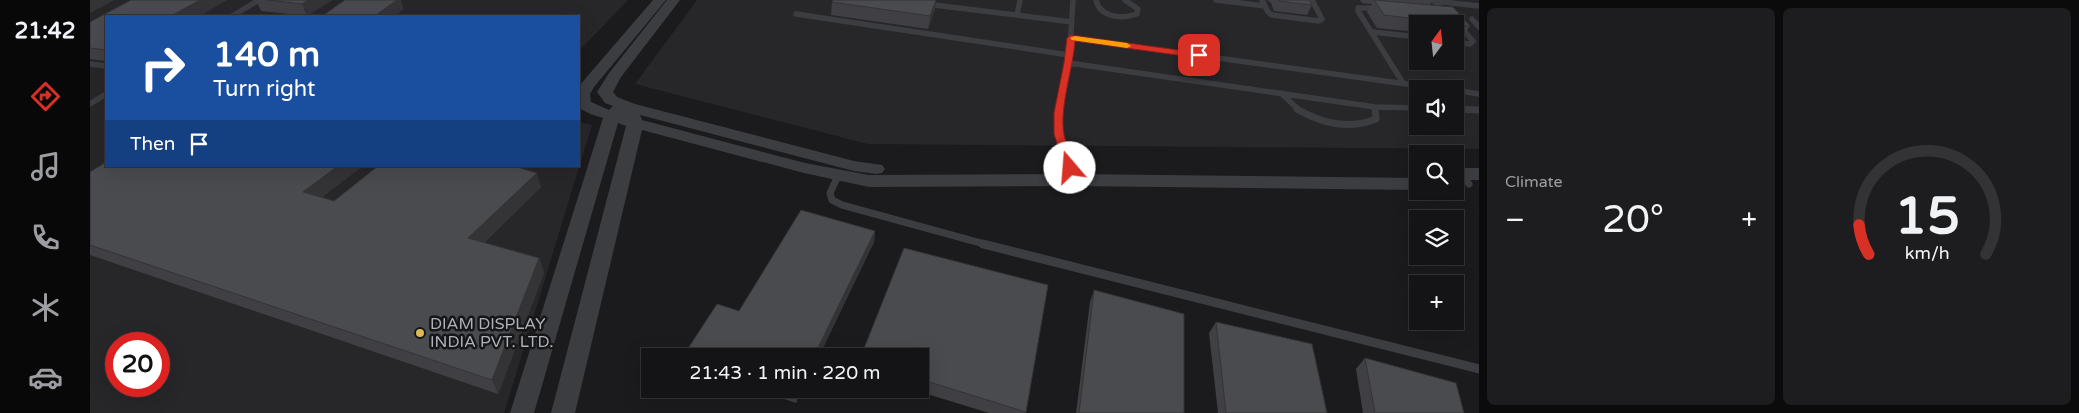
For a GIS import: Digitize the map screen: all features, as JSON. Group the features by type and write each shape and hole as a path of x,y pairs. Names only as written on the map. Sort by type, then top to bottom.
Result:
{"street":[{"path":"660,0 587,85 582,94 584,104 596,111 625,113 868,168 1409,184"},
{"path":"674,0 614,76 605,92 611,100 625,113 838,176 869,181 900,182 1071,174 1409,174"},
{"path":"522,413 625,113"},
{"path":"564,413 625,113"}],"lane":[{"path":"234,15 258,0"},
{"path":"1017,15 1020,0"},
{"path":"1071,174 1059,134 1058,113 1069,63 1073,0"},
{"path":"1096,0 1096,6 1107,14 1131,17 1137,14 1138,9 1125,0"},
{"path":"1216,0 1265,6"},
{"path":"1262,0 1268,12 1277,16 1320,21 1322,19 1312,0"},
{"path":"1433,1 1479,6"},
{"path":"1433,1 1445,15"},
{"path":"916,2 1072,22"},
{"path":"1388,9 1361,6 1358,8 1403,83"},
{"path":"796,14 1069,55"},
{"path":"1472,19 1479,27"},
{"path":"1373,32 1409,36"},
{"path":"1464,33 1473,41 1470,44 1464,43"},
{"path":"1071,38 1409,84"},
{"path":"1069,63 1375,107 1409,108"},
{"path":"90,64 105,66"},
{"path":"1464,92 1479,94"},
{"path":"1281,93 1297,108 1311,117 1333,122 1366,124 1376,119 1375,107"},
{"path":"90,104 105,95"},
{"path":"1464,109 1479,110"},
{"path":"838,176 830,193 832,200 842,205 943,234 1479,369"}],"shaded area":[{"path":"90,0 628,0 580,50 580,15 105,15 105,167 579,167 504,413 90,413"},
{"path":"697,0 1479,0 1479,149 1464,149 1464,145 1409,145 1409,148 868,144 635,84"},
{"path":"580,122 592,125 580,164"}],"building":[{"path":"131,0 200,0 173,15 105,15 105,50 90,48 90,22"},
{"path":"267,0 308,0 302,4"},
{"path":"345,0 397,0 376,15 323,15"},
{"path":"833,0 936,0 930,16 832,2"},
{"path":"1309,0 1312,5 1278,1"},
{"path":"1374,0 1453,7 1460,15 1409,15 1409,18 1384,15"},
{"path":"1464,19 1470,26 1464,25"},
{"name":"DIAM DISPLAY INDIA PVT. LTD.","path":"105,163 105,167 337,167 303,192 334,201 377,167 516,167 537,173 468,238 539,258 492,380 90,245 90,172"},
{"path":"801,210 875,231 818,348 688,348 717,304 739,311"},
{"path":"904,248 1048,285 1026,412 929,382 929,348 864,348"},
{"path":"1094,290 1184,314 1184,413 1079,413"},
{"path":"1216,322 1312,344 1327,413 1226,413"},
{"path":"1365,358 1456,383 1464,413 1375,413"}],"slow traffic":[{"path":"1075,38 1127,46"}],"place":[{"name":"DIAM DISPLAY INDIA PVT. LTD.","path":"420,333"}],"route":[{"path":"1070,168 1059,134 1058,113 1069,63 1071,38 1199,55"}]}
